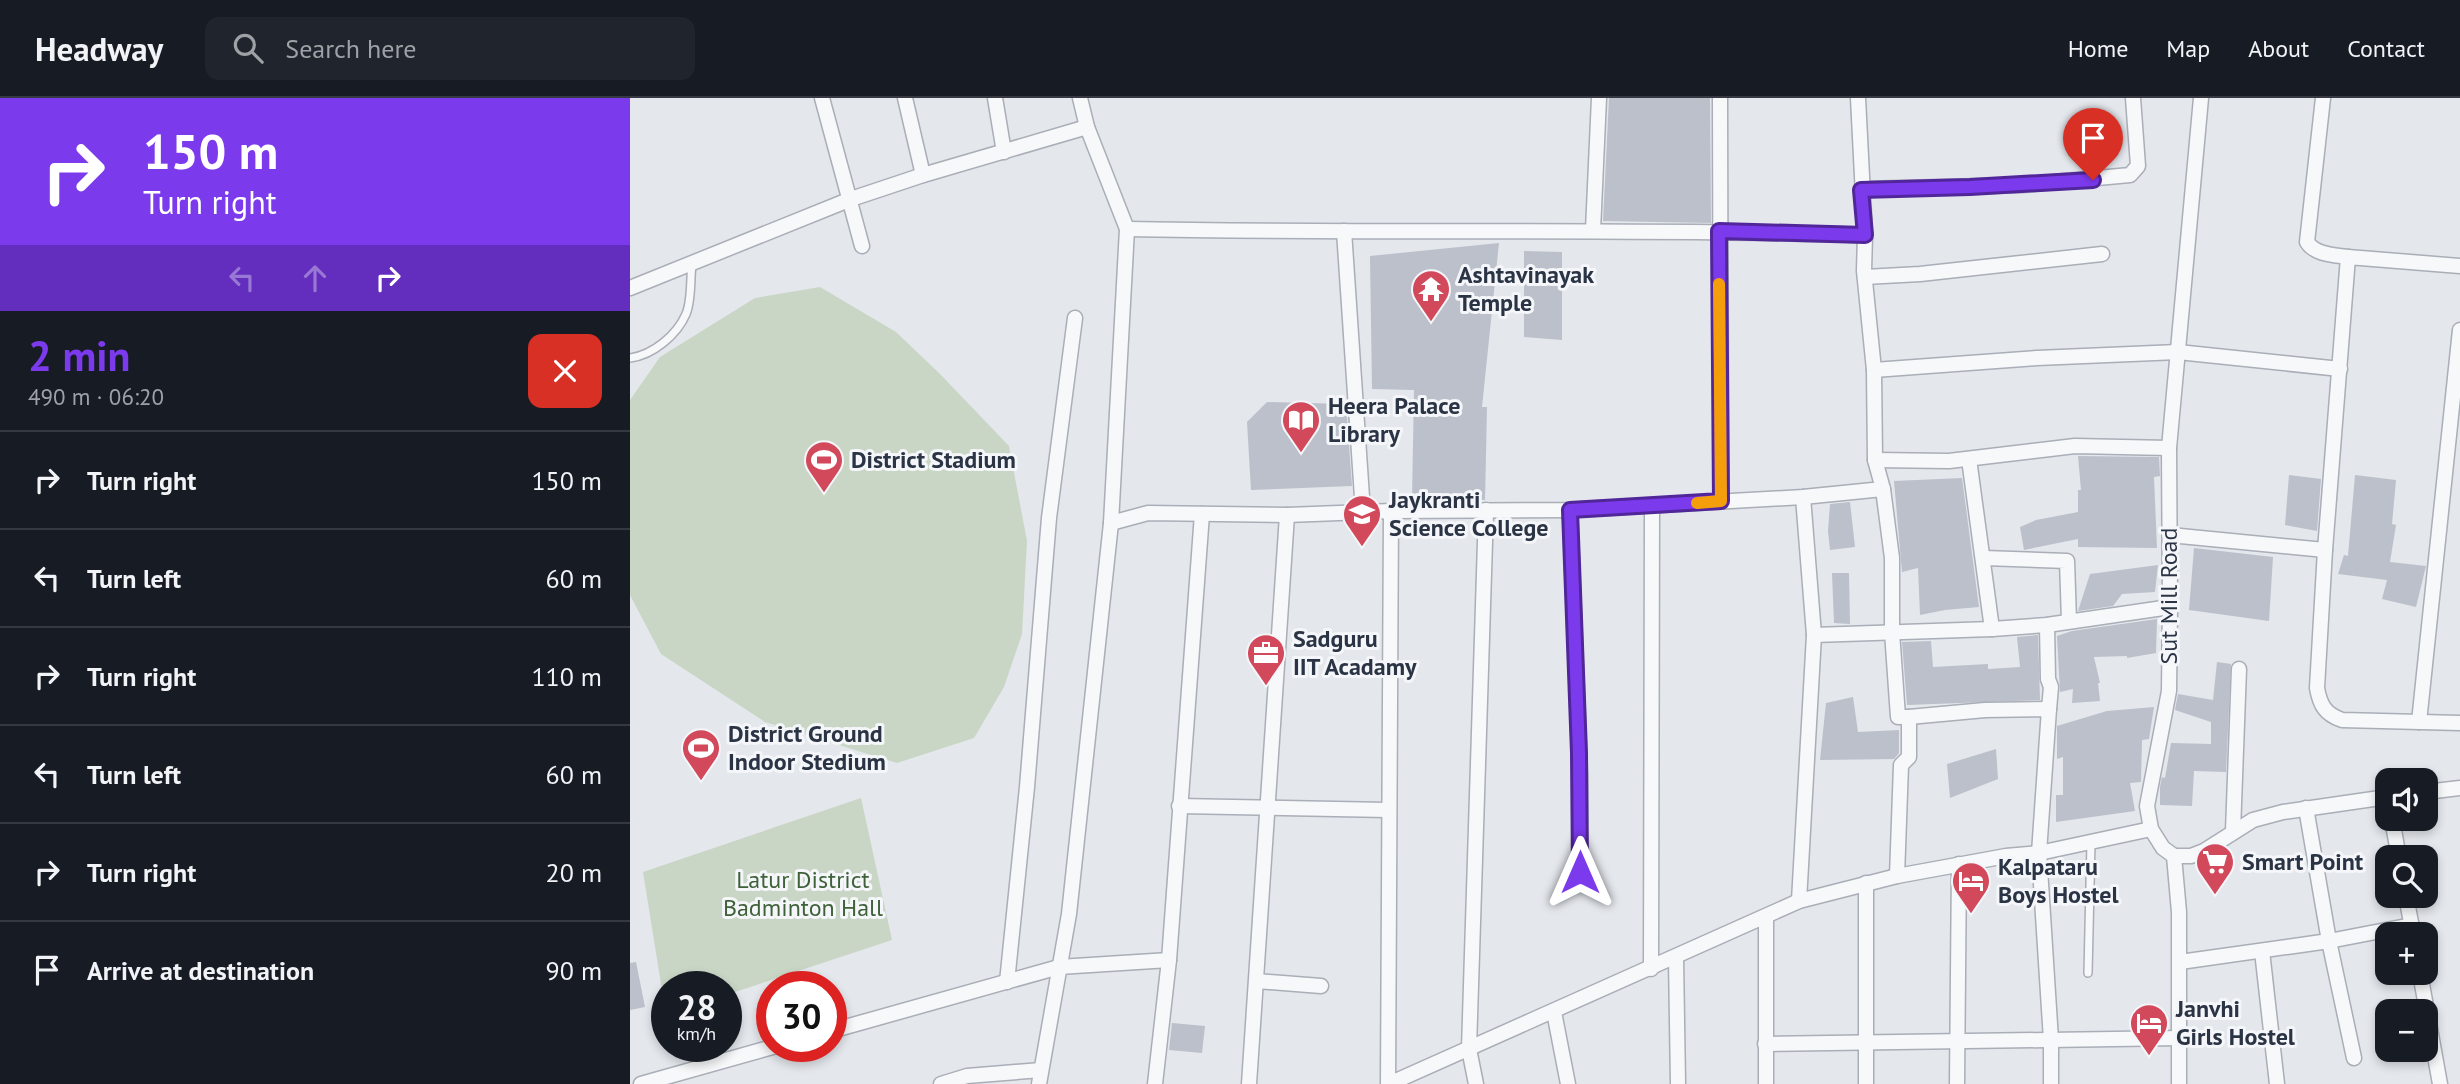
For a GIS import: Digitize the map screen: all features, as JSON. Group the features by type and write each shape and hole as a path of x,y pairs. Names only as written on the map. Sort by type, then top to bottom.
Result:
{"street":[{"path":"822,98 862,246"},
{"path":"905,98 923,175"},
{"path":"995,98 1004,152"},
{"path":"941,1084 967,1076 1040,1077 1069,914 1111,523 1127,229 1087,127 1080,98"},
{"path":"1593,230 1599,98"},
{"path":"1720,98 1721,501"},
{"path":"1859,98 1865,276 1874,370 1875,460 1883,489 1892,558 1892,632 1898,717 1985,710 2049,709"},
{"path":"1861,190 2022,185 2130,175 2138,166 2133,98"},
{"name":"Sut Mill Road","path":"2151,829 2147,806 2169,691 2169,448 2201,98"},
{"path":"2323,98 2306,237 2311,248 2348,257 2460,266"},
{"path":"630,288 851,199 1087,127"},
{"path":"1127,229 1344,232 1719,231 1865,235"},
{"path":"1344,232 1363,512"},
{"path":"1865,276 1920,274 2102,254"},
{"path":"2348,257 2325,550 2317,688 2319,701 2330,716 2342,720 2460,723"},
{"path":"1007,982 1027,787 1049,518 1075,318"},
{"path":"2419,722 2460,330"},
{"path":"1874,370 2038,358 2178,352 2340,369"},
{"path":"1875,460 1949,461 2075,446 2169,448"},
{"path":"1969,458 1992,629"},
{"path":"1111,523 1148,513 1287,515 1391,511 1570,510 1803,497 1883,489"},
{"path":"1799,901 1814,635 1803,497"},
{"path":"1651,969 1652,507"},
{"path":"1476,1084 1469,1049 1486,510"},
{"path":"1570,510 1580,776 1580,872"},
{"path":"1391,511 1388,1084 1799,901 1897,876 2039,853 2151,829 2163,848 2174,856 2191,856 2204,851 2253,820 2283,812 2375,799"},
{"path":"1154,1084 1169,960 1202,514"},
{"path":"1249,1084 1287,515"},
{"path":"2170,535 2325,550"},
{"path":"1984,558 2067,561 2069,621"},
{"path":"1814,635 2047,625 2171,607"},
{"path":"2047,625 2048,679 2051,687 2039,853 2051,1040 2051,1084"},
{"path":"2233,831 2239,669"},
{"path":"1897,876 1901,765 1909,757 1909,717"},
{"path":"2438,791 2460,788"},
{"path":"1179,806 1388,810"},
{"path":"2306,808 2329,941 2354,1058"},
{"path":"2174,856 2179,912 2179,1084"},
{"path":"1957,1084 1959,864"},
{"path":"1866,883 1866,1084"},
{"path":"1766,917 1766,1084"},
{"path":"2180,962 2375,935"},
{"path":"2262,951 2277,1084"},
{"path":"1676,958 1678,1084"},
{"path":"847,1027 1059,967 1169,960"},
{"path":"1256,981 1321,986"},
{"path":"2422,985 2440,1084"},
{"path":"1554,1012 1568,1084"},
{"path":"1765,1044 2180,1038"},
{"path":"645,1083 756,1052"}],"lane":[{"path":"630,358 650,351 668,339 687,313 692,264"},
{"path":"2088,973 2091,842"}],"green space":[{"name":"District Stadium","path":"820,287 896,332 1009,446 1027,541 1022,634 1004,687 974,738 897,763 765,722 661,654 630,595 630,400 660,357 755,298"},
{"name":"Latur District Badminton Hall","path":"861,798 892,940 798,971 756,971 756,985 742,990 742,971 659,971 643,872"}],"building":[{"path":"1609,98 1710,98 1711,223 1603,221"},
{"name":"Ashtavinayak Temple","path":"1499,243 1482,407 1487,407 1485,500 1412,499 1414,390 1372,389 1370,256"},
{"path":"1524,251 1562,252 1562,340 1524,337"},
{"name":"Heera Palace Library","path":"1267,402 1346,404 1352,486 1251,490 1247,422"},
{"path":"2078,456 2159,457 2160,476 2154,477 2157,548 2078,547 2078,539 2024,550 2020,527 2036,520 2078,512 2078,490 2081,490"},
{"path":"2289,475 2321,479 2317,531 2285,525"},
{"path":"2355,475 2396,480 2392,524 2396,525 2390,562 2426,566 2416,607 2382,599 2387,580 2338,574 2344,555 2348,556"},
{"path":"1962,478 1979,607 1920,615 1918,568 1902,572 1894,481"},
{"path":"1850,502 1855,547 1830,550 1830,504"},
{"path":"2194,548 2273,557 2269,621 2189,610"},
{"path":"2158,565 2155,592 2122,594 2113,606 2078,611 2090,574"},
{"path":"1832,573 1849,573 1850,624 1834,623"},
{"path":"2157,619 2156,653 2127,658 2094,657 2100,683 2100,701 2072,703 2073,689 2060,692 2057,636 2072,631"},
{"path":"2038,635 2040,700 1907,705 1902,642 1931,641 1933,667 1988,664 1988,669 2020,667 2017,637"},
{"path":"2217,662 2231,664 2226,772 2194,771 2192,806 2160,805 2160,787 2162,777 2165,778 2171,743 2211,744 2211,722 2175,710 2178,694 2213,700"},
{"path":"1853,697 1858,732 1899,730 1899,753 1894,759 1820,760 1826,703"},
{"path":"2154,707 2149,739 2142,740 2141,782 2130,783 2135,811 2056,822 2056,795 2063,795 2063,757 2057,759 2057,726 2107,711"},
{"path":"1996,749 1998,779 1950,798 1947,764"},
{"path":"636,962 645,1007 630,1010 630,963"},
{"path":"1172,1023 1205,1026 1202,1053 1169,1050"}],"slow traffic":[{"path":"1697,503 1721,501 1719,284"}],"place":[{"name":"Ashtavinayak Temple","path":"1431,323"},
{"name":"Heera Palace Library","path":"1301,454"},
{"name":"District Stadium","path":"824,494"},
{"name":"Jaykranti Science College","path":"1362,548"},
{"name":"Sadguru IIT Acadamy","path":"1266,687"},
{"name":"District Ground Indoor Stedium","path":"701,782"},
{"name":"Smart Point","path":"2215,896"},
{"name":"Kalpataru Boys Hostel","path":"1971,915"},
{"name":"Janvhi Girls Hostel","path":"2149,1057"}],"route":[{"path":"1580,872 1579,753 1570,510 1721,501 1719,231 1865,235 1861,190 2093,180"}]}
